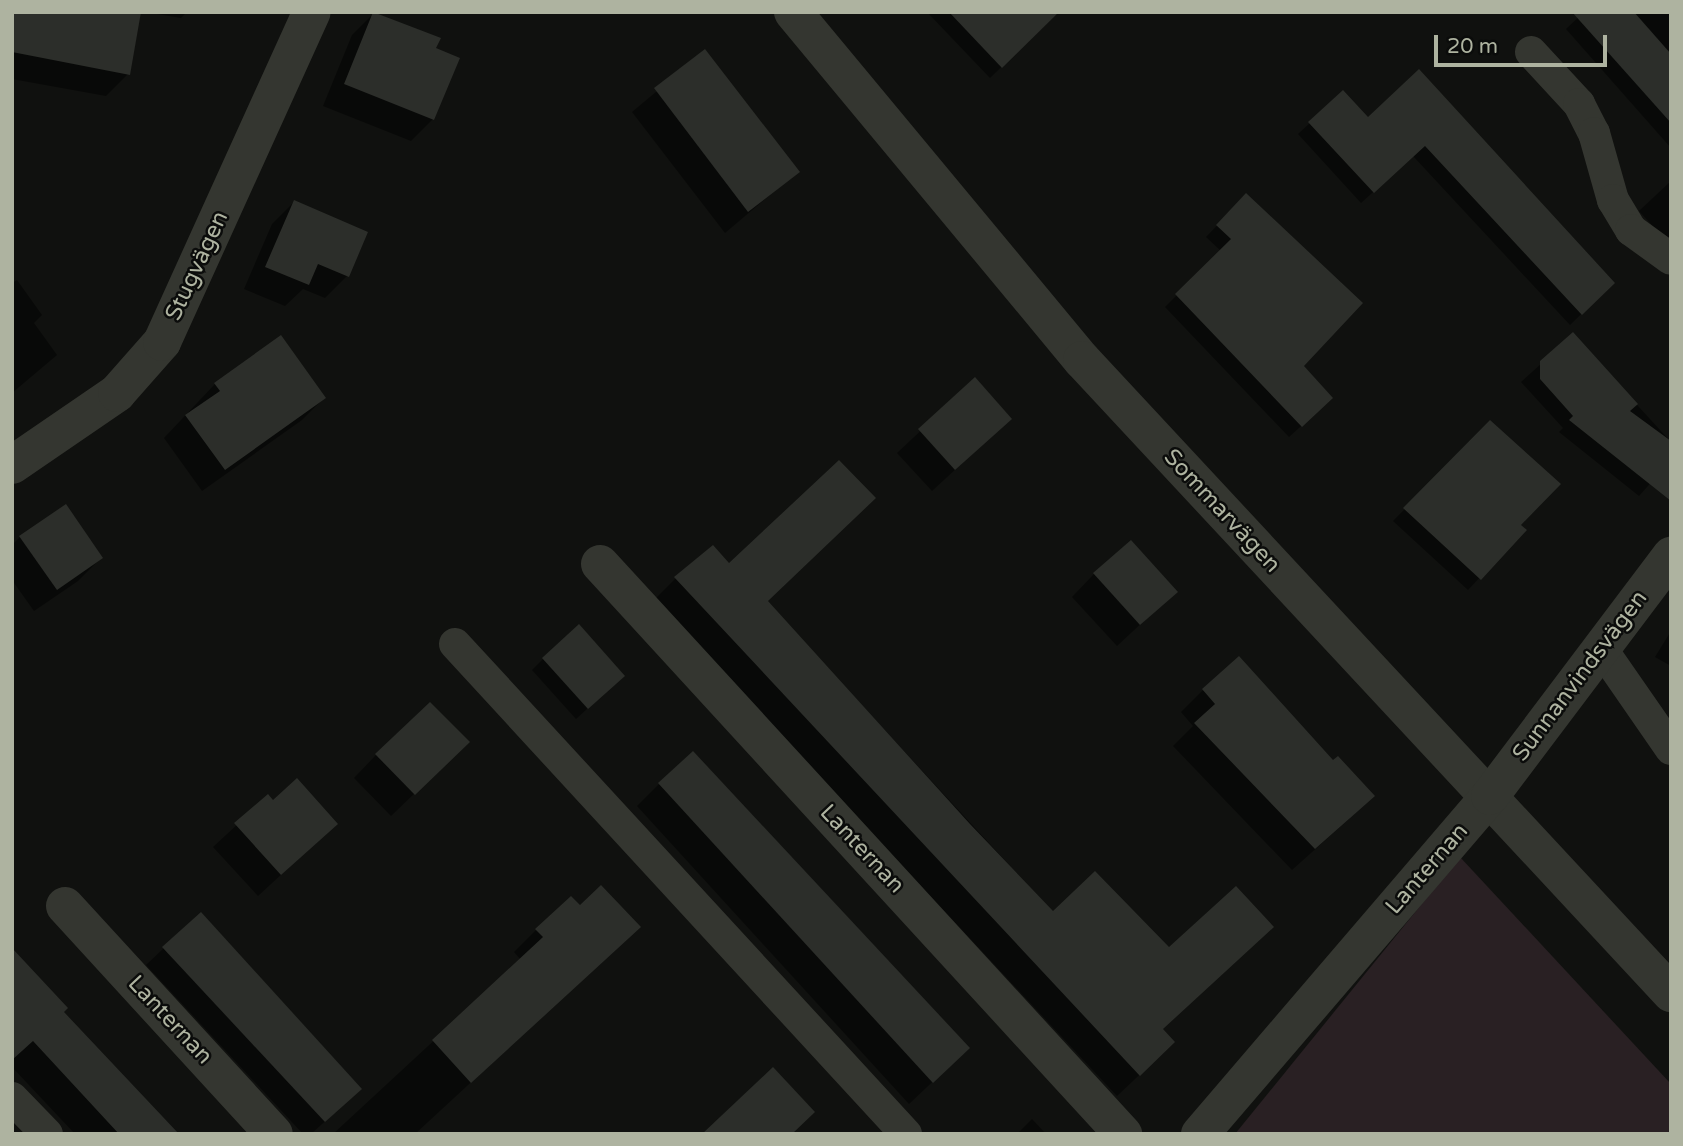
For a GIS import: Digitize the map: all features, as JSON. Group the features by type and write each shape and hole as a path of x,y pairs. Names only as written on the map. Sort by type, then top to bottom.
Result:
{"street":[{"name":"Stugvägen","path":"12,465 117,393 162,342 312,12"},
{"name":"Sommarvägen","path":"793,12 1082,360 1671,993"},
{"name":"Sunnanvindsvägen","path":"1490,796 1671,556"},
{"name":"Lanternan","path":"600,564 1123,1134"},
{"name":"Lanternan","path":"1200,1134 1490,796"},
{"name":"Lanternan","path":"65,906 274,1134"}],"lane":[{"path":"1531,52 1579,104 1594,133 1613,200 1631,230 1671,259"},
{"path":"456,644 906,1134"},
{"path":"1601,648 1671,750"},
{"path":"12,1098 47,1134"}],"shaded area":[{"path":"1460,857 1671,1084 1671,1134 1235,1134"}],"building":[{"path":"12,12 141,12 130,75 12,52"},
{"path":"373,12 441,38 436,48 460,58 434,120 344,84"},
{"path":"949,12 1059,12 1002,68"},
{"path":"1572,12 1634,12 1671,54 1671,123"},
{"path":"705,49 800,172 748,212 654,88"},
{"path":"1419,69 1615,283 1582,315 1425,146 1374,193 1308,122 1343,90 1368,117"},
{"path":"1246,193 1363,303 1304,366 1333,398 1302,427 1175,294 1231,239 1216,225"},
{"path":"294,200 368,232 349,277 318,264 309,285 265,267"},
{"path":"1573,332 1638,404 1630,411 1671,441 1671,501 1569,420 1573,416 1540,379 1540,361"},
{"path":"281,335 326,398 225,470 185,415 220,391 214,383"},
{"path":"975,377 1012,419 955,470 918,429"},
{"path":"1490,420 1561,484 1521,525 1527,530 1481,580 1403,508"},
{"path":"839,460 876,498 768,601 970,824 1053,911 1095,871 1169,947 1236,886 1274,927 1163,1029 1175,1042 1140,1076 674,577 713,545 729,563"},
{"path":"66,504 103,558 57,590 19,536"},
{"path":"1131,540 1178,592 1140,625 1093,573"},
{"path":"579,624 625,676 588,709 542,658"},
{"path":"1239,656 1333,760 1338,756 1375,796 1315,849 1194,723 1215,704 1202,689"},
{"path":"430,702 470,742 415,795 375,754"},
{"path":"693,751 970,1048 933,1083 658,783"},
{"path":"297,778 338,824 281,875 234,823 268,794 273,800"},
{"path":"601,885 641,927 471,1083 432,1040 543,937 535,929 571,896 580,905"},
{"path":"201,912 362,1089 325,1122 162,947"},
{"path":"12,948 68,1008 64,1012 179,1134 119,1134 33,1041 12,1060"},
{"path":"773,1067 815,1112 792,1134 702,1134"}]}
